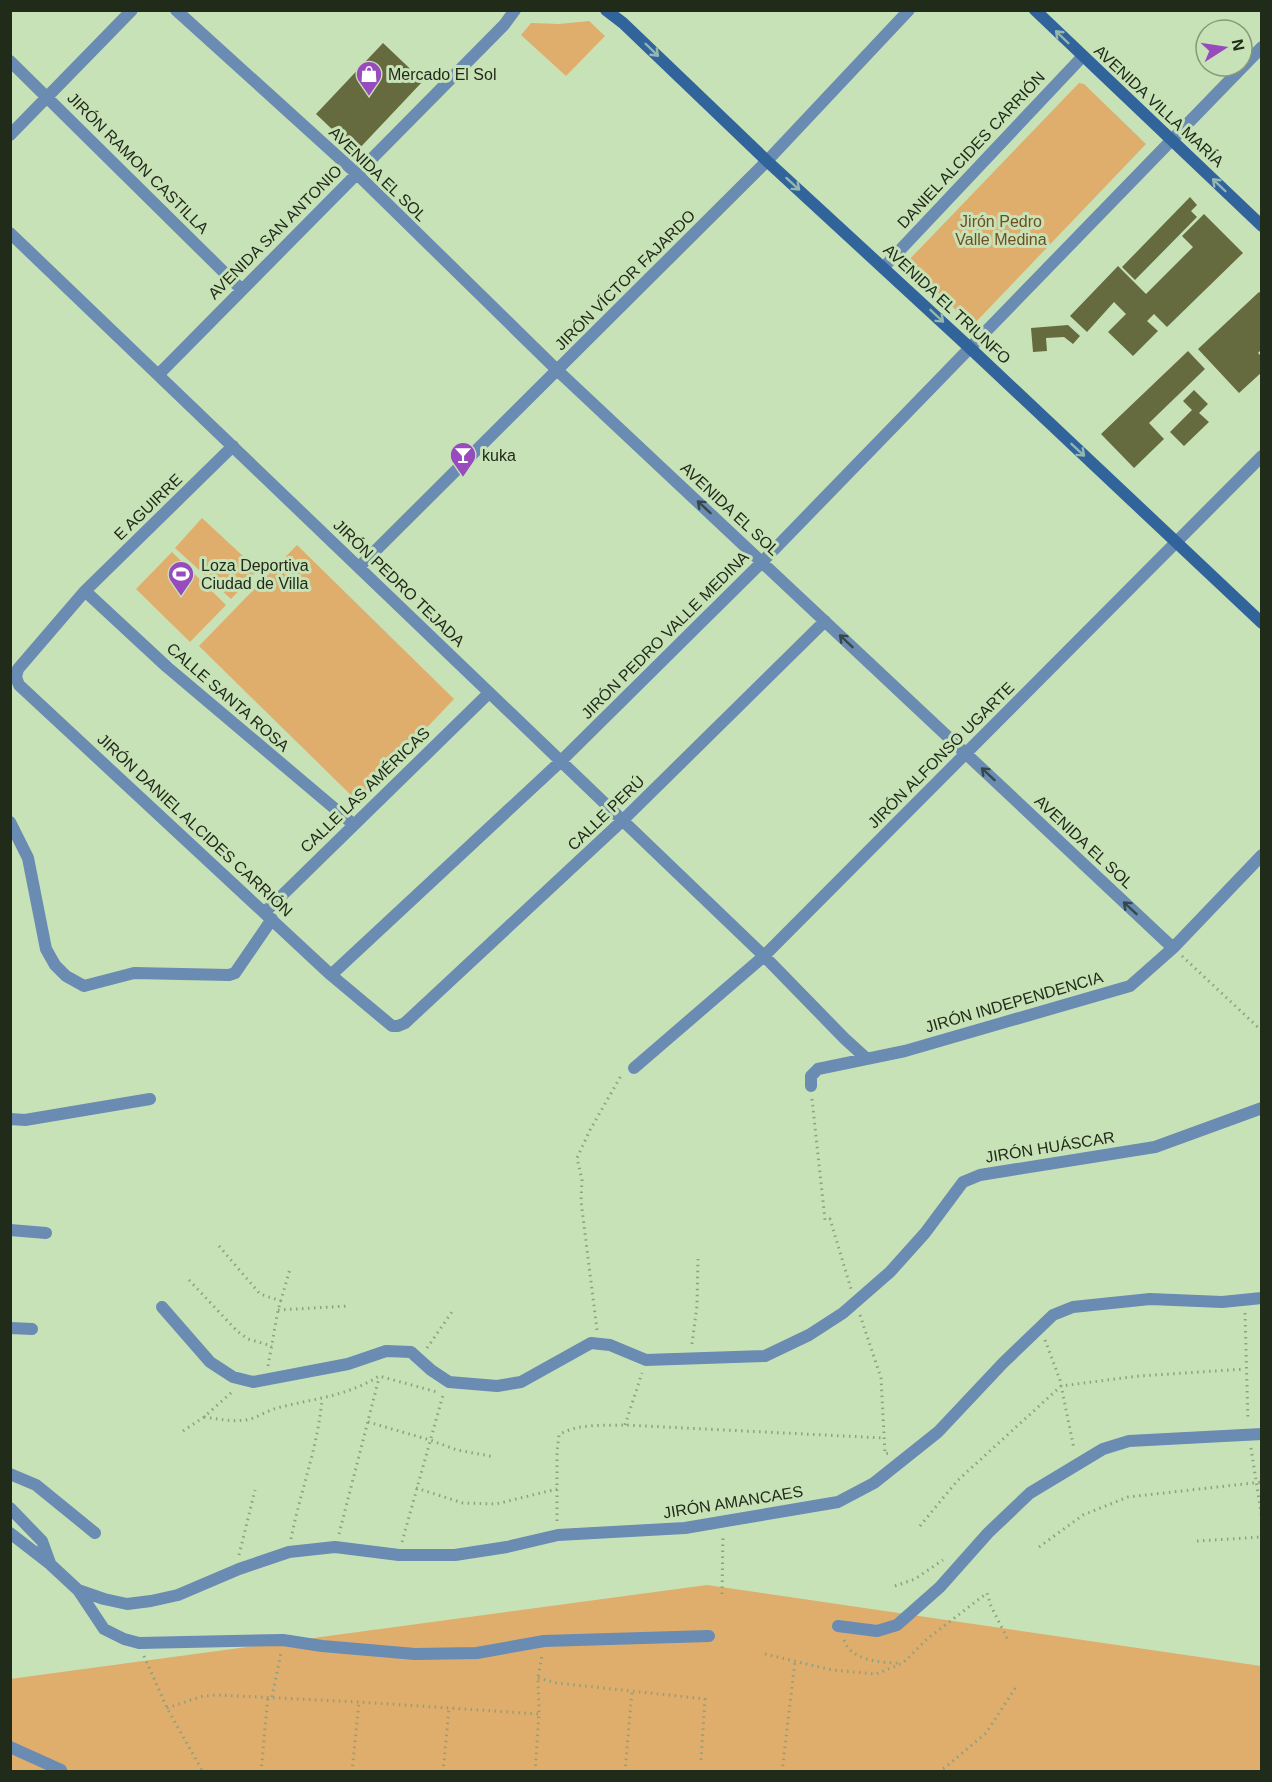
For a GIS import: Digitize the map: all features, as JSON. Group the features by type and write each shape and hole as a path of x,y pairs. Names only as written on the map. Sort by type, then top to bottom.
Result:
{"street":[{"path":"10,135 132,10"},
{"name":"AVENIDA EL SOL","path":"176,10 357,174 557,370 1173,948"},
{"name":"AVENIDA SAN ANTONIO","path":"159,374 504,25 515,10"},
{"name":"JIRÓN VÍCTOR FAJARDO","path":"359,567 767,161 909,10"},
{"name":"AVENIDA VILLA MARÍA","path":"1035,10 1262,226"},
{"name":"AVENIDA EL TRIUNFO","path":"608,11 1262,623"},
{"name":"JIRÓN PEDRO VALLE MEDINA","path":"331,975 560,762 762,562 1262,47"},
{"name":"DANIEL ALCIDES CARRIÓN","path":"884,267 1083,56"},
{"name":"JIRÓN RAMON CASTILLA","path":"10,61 242,290"},
{"name":"JIRÓN PEDRO TEJADA","path":"10,233 764,956"},
{"name":"E AGUIRRE","path":"53,628 85,591 233,446"},
{"name":"JIRÓN ALFONSO UGARTE","path":"634,1068 764,956 1262,456"},
{"name":"CALLE SANTA ROSA","path":"85,591 167,667 353,824"},
{"name":"CALLE PERÚ","path":"405,1023 622,821 825,621"},
{"name":"JIRÓN DANIEL ALCIDES CARRIÓN","path":"53,628 13,674 19,685 331,975 392,1026 405,1023"},
{"name":"CALLE LAS AMÉRICAS","path":"10,822 28,858 46,949 55,965 66,976 84,986 134,973 229,975 235,973 269,915 353,824 489,693"},
{"name":"JIRÓN INDEPENDENCIA","path":"811,1086 811,1077 819,1069 905,1051 1130,986 1173,948 1262,855"},
{"path":"764,956 867,1059"},
{"path":"10,1119 25,1120 150,1099"},
{"name":"JIRÓN HUÁSCAR","path":"599,1344 610,1345 646,1360 765,1356 809,1335 843,1313 890,1272 918,1241 963,1182 980,1174 1155,1147 1262,1108"},
{"path":"10,1230 45,1233"},
{"name":"JIRÓN AMANCAES","path":"78,1590 127,1604 178,1595 239,1569 289,1552 336,1547 399,1555 455,1555 507,1547 558,1535 685,1528 838,1502 874,1483 938,1432 1003,1363 1053,1315 1073,1307 1150,1299 1222,1302 1262,1298"},
{"path":"162,1307 210,1362 233,1377 253,1382 348,1364 386,1351 411,1352 449,1382 497,1386 521,1382 591,1343 599,1344"},
{"path":"10,1328 32,1329"},
{"path":"838,1626 877,1630 897,1625 940,1587 988,1533 1030,1493 1103,1449 1129,1441 1262,1434"},
{"path":"10,1474 36,1485 95,1533"},
{"path":"10,1508 42,1541 50,1564"},
{"path":"10,1533 50,1564 78,1590 104,1629 124,1639 139,1643 283,1640 322,1646 415,1654 477,1653 544,1641 709,1636"},
{"path":"10,1747 61,1770"}],"path":[{"path":"1173,948 1262,1031"},
{"path":"599,1344 581,1201 582,1180 577,1158 622,1074 634,1068"},
{"path":"811,1086 825,1220 830,1219 881,1378 885,1454 898,1450 900,1463"},
{"path":"219,1246 260,1294 281,1301"},
{"path":"690,1360 697,1306 698,1259"},
{"path":"266,1379 278,1310 290,1269"},
{"path":"189,1280 237,1331 248,1339 272,1346"},
{"path":"1245,1299 1248,1435 1262,1519"},
{"path":"278,1310 348,1306"},
{"path":"411,1352 425,1350 454,1309"},
{"path":"1040,1327 1061,1386 1077,1463"},
{"path":"625,1425 646,1360"},
{"path":"920,1526 957,1481 1061,1386 1139,1376 1245,1369"},
{"path":"204,1417 246,1420 275,1409 322,1399 366,1385 379,1376"},
{"path":"336,1547 379,1376"},
{"path":"379,1376 443,1394 399,1555"},
{"path":"183,1431 204,1417 235,1390 253,1382"},
{"path":"289,1552 297,1511 320,1425 322,1399"},
{"path":"368,1422 457,1450 495,1457"},
{"path":"558,1535 557,1452 559,1435 566,1430 625,1425 884,1438"},
{"path":"1040,1547 1083,1515 1128,1497 1262,1482"},
{"path":"416,1488 463,1503 496,1504 557,1489"},
{"path":"239,1569 240,1551 255,1490"},
{"path":"722,1594 723,1521"},
{"path":"1197,1541 1262,1537"},
{"path":"895,1586 915,1579 951,1554"},
{"path":"765,1654 832,1670 876,1674 903,1663 927,1639 987,1593 1009,1642"},
{"path":"838,1626 846,1646 859,1657 886,1663 903,1663"},
{"path":"261,1772 270,1696 278,1674 283,1640"},
{"path":"535,1772 539,1714 538,1678 544,1641"},
{"path":"139,1643 167,1708 203,1772"},
{"path":"782,1772 795,1661"},
{"path":"538,1678 557,1683 705,1700 701,1760"},
{"path":"938,1772 986,1733 1016,1687"},
{"path":"625,1772 632,1691"},
{"path":"167,1708 203,1696 218,1695 270,1696 539,1714"},
{"path":"352,1772 359,1702"},
{"path":"443,1772 449,1708"}],"green space":[{"path":"589,21 605,36 566,76 521,35 531,23 559,24"},
{"name":"Jirón Pedro Valle Medina","path":"1079,83 1084,84 1146,144 972,326 907,262"},
{"path":"202,518 258,570 231,599 175,548"},
{"path":"297,545 454,699 357,801 199,646"},
{"name":"Loza Deportiva Ciudad de Villa","path":"172,552 226,605 190,642 136,589"},
{"path":"707,1585 1261,1666 1261,1771 11,1771 10,1679"}],"building":[{"name":"Mercado El Sol","path":"383,43 423,81 356,152 316,114"},
{"path":"1190,197 1197,205 1191,211 1197,217 1135,280 1122,267"},
{"path":"1204,214 1243,253 1167,327 1154,314 1147,321 1158,331 1133,356 1108,332 1126,314 1114,302 1087,332 1070,316 1118,266 1146,294 1193,247 1182,236"},
{"path":"1259,292 1262,294 1262,349 1258,353 1262,357 1262,372 1239,393 1198,349"},
{"path":"1068,325 1080,336 1073,344 1064,337 1046,338 1047,351 1033,352 1031,328"},
{"path":"1188,351 1205,369 1149,423 1164,439 1134,468 1101,434"},
{"path":"1194,390 1208,404 1199,413 1209,422 1184,446 1170,432 1192,410 1183,401"}],"place":[{"name":"Mercado El Sol","path":"369,97"},
{"name":"kuka","path":"463,478"},
{"name":"Loza Deportiva Ciudad de Villa","path":"181,597"}]}
